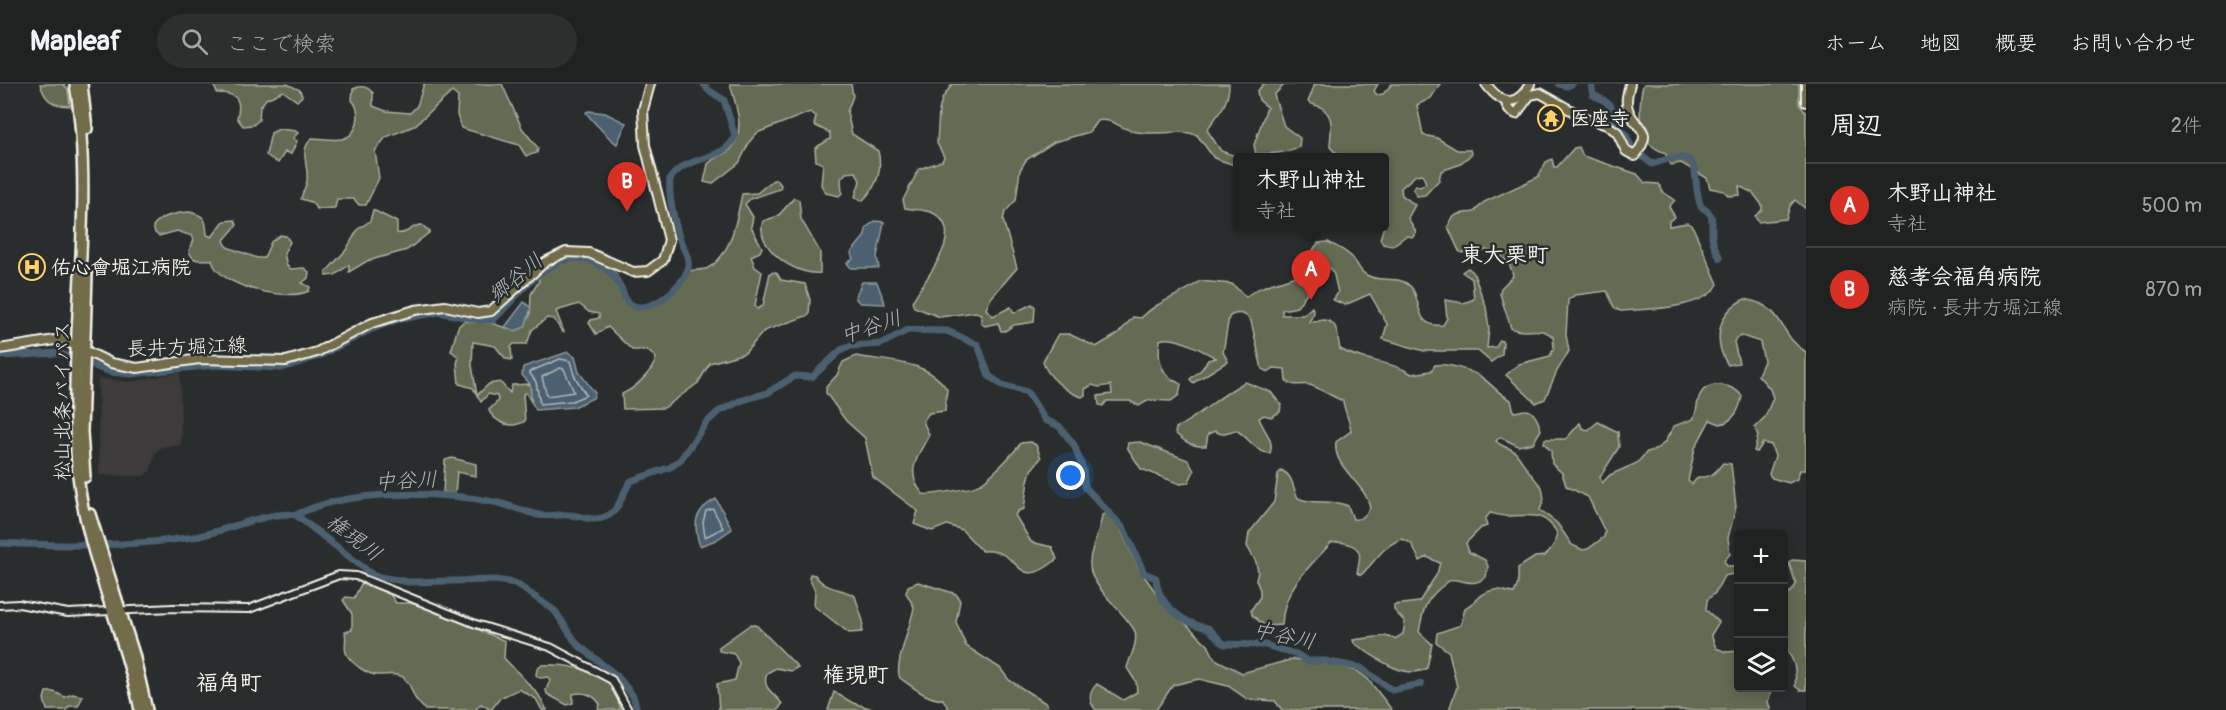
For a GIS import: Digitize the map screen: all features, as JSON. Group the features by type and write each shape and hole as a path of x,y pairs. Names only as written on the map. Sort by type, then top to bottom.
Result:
{"highway":[{"name":"松山北条バイパス","path":"75,84 82,142 84,188 82,350"},
{"name":"松山北条バイパス","path":"82,84 88,141 89,187 77,462 97,554 134,654 147,710"},
{"name":"松山北条バイパス","path":"117,612 140,710"}],"main road":[{"name":"長井方堀江線","path":"0,349 61,339 111,363 132,368 199,359 286,362 317,352 372,323 415,310 445,306 478,313 490,311 545,262 566,252 589,253 633,272 648,271 660,264 669,246 668,231 645,145 643,110 650,84"},
{"path":"1486,84 1494,95 1505,101 1509,110 1516,114 1530,95 1540,93 1583,117 1607,125 1617,132 1626,151 1638,151 1642,129 1631,115 1627,104 1630,84"},
{"path":"1505,101 1521,97 1530,84"},
{"path":"1806,84 1806,102"}],"street":[{"path":"0,605 27,605 62,613 249,609 339,575 356,576 476,624 550,647 612,680 628,710"}],"shaded area":[{"path":"180,373 181,445 162,447 155,453 151,470 144,476 99,475 98,378 129,382"}],"green space":[{"path":"40,84 63,84 68,89 70,106 58,105 50,101"},
{"path":"213,84 287,84 300,90 302,96 297,101 283,91 266,99 260,107 259,120 253,125 243,126 237,118 239,106 236,98 229,94 217,93"},
{"path":"424,84 502,84 522,128 538,148 537,153 526,156 519,145 461,128 457,115 458,97 452,92 414,126 386,137 375,151 379,178 366,205 359,205 354,199 337,199 335,208 317,209 311,202 301,199 307,180 305,153 308,143 312,138 339,140 354,131 358,114 352,100 353,89 364,87 371,91 373,106 386,111 410,113 417,106"},
{"path":"730,84 851,84 853,96 847,112 852,134 878,151 880,165 878,178 867,196 862,201 855,197 860,181 856,172 846,173 841,179 842,193 839,196 826,193 821,185 823,164 816,161 815,148 830,139 830,133 814,125 816,116 810,112 757,133 750,141 739,163 712,184 704,182 708,164 732,148 736,141 739,124"},
{"path":"952,84 1229,84 1225,104 1207,130 1221,151 1233,155 1233,165 1214,158 1197,135 1181,132 1140,133 1106,120 1097,121 1089,132 1054,142 1026,160 1020,170 1016,200 1005,212 1003,220 1017,268 991,298 986,309 993,316 1011,307 1014,313 1032,304 1035,307 1034,322 1014,325 1001,331 998,323 985,326 981,323 981,314 976,312 940,317 914,307 912,302 933,269 945,244 946,232 943,221 933,213 905,208 903,200 919,169 942,161 944,157 937,143 942,99"},
{"path":"1263,84 1302,84 1284,85 1274,95 1284,126 1300,138 1299,147 1283,152 1256,153 1254,145 1267,107 1259,100 1257,92"},
{"path":"1315,84 1378,84 1374,91 1377,95 1383,94 1392,84 1440,84 1431,98 1417,105 1423,135 1437,138 1457,150 1470,150 1472,154 1458,165 1441,171 1439,180 1425,195 1417,196 1413,189 1416,185 1420,187 1426,183 1422,174 1416,175 1401,188 1402,195 1415,205 1408,218 1416,232 1413,237 1406,236 1392,246 1383,244 1380,239 1382,231 1389,231 1389,153 1335,152 1330,147 1331,121 1329,116 1322,108 1308,102"},
{"path":"1644,84 1799,84 1799,104 1806,113 1806,209 1795,200 1790,206 1786,219 1758,222 1755,216 1762,210 1762,205 1753,193 1739,186 1740,195 1729,196 1724,191 1710,188 1707,178 1681,163 1671,165 1665,153 1646,141 1641,130 1640,108"},
{"path":"279,129 298,133 293,138 297,141 291,154 285,152 278,163 266,155 271,133"},
{"path":"1579,147 1583,156 1637,174 1645,183 1659,184 1663,192 1675,200 1669,207 1675,217 1669,221 1669,226 1687,223 1692,225 1718,284 1711,293 1701,299 1644,310 1620,311 1614,307 1607,291 1575,295 1568,300 1566,335 1569,351 1545,399 1536,403 1506,375 1519,364 1550,356 1554,348 1553,337 1543,331 1522,331 1511,328 1500,294 1501,288 1513,276 1506,261 1494,252 1486,250 1470,250 1462,253 1448,227 1455,216 1474,212 1484,202 1538,177 1546,162 1552,159 1554,167 1557,167 1574,148"},
{"path":"773,180 777,180 781,185 780,189 750,199 745,204 753,217 751,227 762,247 760,252 751,256 755,267 762,272 755,305 757,309 763,306 770,273 776,272 781,280 805,284 810,300 809,315 764,331 745,353 710,363 698,383 664,408 623,409 622,394 642,379 651,369 656,358 647,350 632,350 608,327 596,334 589,323 599,318 599,314 589,312 579,304 556,311 564,332 554,319 547,318 532,330 527,344 514,344 511,347 512,360 506,359 495,346 473,342 472,365 477,395 473,388 459,384 457,363 459,357 451,351 458,327 464,321 491,323 515,331 530,316 531,294 539,281 538,275 546,268 566,259 588,258 599,261 616,274 630,303 640,306 653,303 669,292 686,272 708,268 723,254 732,235 742,194 757,193"},
{"path":"794,198 799,200 801,219 820,252 820,273 810,273 789,265 770,250 765,241 762,231 763,221 778,216"},
{"path":"373,210 397,222 397,233 404,233 422,225 430,232 407,250 367,261 349,272 349,265 335,275 326,276 326,272 346,250 358,229 370,221"},
{"path":"190,212 202,217 207,235 212,237 224,221 235,220 237,225 224,240 227,247 257,258 264,258 271,242 280,235 286,236 290,242 284,253 287,266 291,269 304,268 309,272 308,278 302,283 310,287 309,291 299,294 270,293 239,284 216,269 212,260 193,258 189,251 194,240 192,236 177,231 159,236 155,233 153,226 160,219"},
{"path":"1328,242 1349,255 1367,276 1407,283 1414,292 1423,318 1433,325 1443,325 1447,318 1445,300 1464,303 1474,299 1472,279 1462,272 1468,268 1473,272 1486,307 1489,328 1487,348 1496,347 1500,340 1503,342 1502,354 1491,362 1478,351 1424,351 1383,339 1387,324 1370,294 1345,305 1333,300 1338,293 1334,275 1330,268 1318,263 1313,250 1318,243"},
{"path":"1306,273 1311,287 1297,307 1282,310 1282,315 1303,315 1312,307 1314,313 1309,322 1324,320 1333,324 1337,331 1340,349 1395,366 1412,374 1431,371 1435,365 1465,370 1477,374 1511,400 1514,412 1528,410 1531,412 1541,430 1533,443 1518,446 1500,437 1496,441 1516,453 1542,487 1544,499 1540,510 1557,523 1572,545 1583,550 1604,537 1605,532 1588,497 1566,486 1562,473 1552,464 1551,451 1544,443 1545,439 1566,439 1580,423 1582,428 1588,430 1598,422 1618,432 1619,447 1600,477 1602,483 1610,475 1637,463 1647,452 1655,450 1664,443 1674,426 1693,419 1700,395 1704,390 1714,385 1721,385 1738,392 1742,396 1741,401 1733,417 1720,424 1710,420 1695,448 1688,481 1692,484 1698,477 1706,477 1718,470 1723,463 1731,464 1736,507 1728,538 1730,554 1724,561 1727,566 1734,566 1734,574 1724,576 1715,593 1707,600 1706,610 1719,622 1711,635 1716,648 1726,652 1734,651 1734,692 1771,692 1768,702 1771,710 1449,710 1457,687 1449,652 1436,642 1437,633 1461,625 1465,608 1489,591 1502,590 1514,593 1518,584 1518,568 1535,557 1545,556 1554,545 1557,533 1548,521 1537,516 1504,516 1490,513 1485,519 1487,526 1481,528 1466,543 1469,552 1485,560 1488,566 1486,577 1475,582 1451,580 1440,588 1427,603 1419,632 1432,644 1427,668 1409,672 1399,669 1379,660 1353,640 1385,636 1395,639 1403,634 1405,622 1394,610 1394,605 1419,602 1437,574 1440,563 1427,557 1420,561 1411,543 1402,539 1384,550 1361,575 1357,573 1360,557 1357,549 1346,543 1331,543 1292,590 1283,612 1282,625 1265,626 1252,615 1251,610 1260,597 1260,590 1256,580 1258,572 1256,562 1247,546 1249,533 1274,502 1278,474 1281,470 1291,479 1298,498 1310,502 1335,502 1348,506 1353,519 1363,517 1370,508 1362,491 1339,460 1336,451 1336,442 1351,431 1343,401 1310,385 1289,383 1286,381 1285,369 1274,368 1268,372 1262,369 1251,321 1241,314 1229,317 1223,352 1228,361 1193,383 1190,379 1202,369 1208,360 1216,358 1180,341 1160,340 1159,355 1162,367 1169,377 1181,384 1179,395 1171,401 1149,400 1139,406 1130,401 1107,401 1103,406 1099,405 1098,396 1112,394 1111,385 1099,387 1092,385 1085,389 1085,395 1082,397 1064,388 1053,378 1043,361 1058,334 1069,334 1096,347 1118,334 1133,317 1141,318 1155,307 1200,281 1232,284 1246,297 1266,286"},
{"path":"1745,299 1768,308 1790,338 1806,352 1806,470 1800,470 1797,479 1789,483 1772,478 1769,474 1775,456 1771,445 1763,443 1757,452 1754,451 1758,436 1755,427 1765,417 1773,398 1770,389 1758,375 1764,361 1760,342 1742,336 1736,338 1734,342 1739,363 1728,365 1720,346 1720,328 1724,319 1736,304"},
{"path":"856,356 918,367 939,379 947,389 945,411 929,413 923,421 929,435 917,457 914,478 923,494 978,485 1001,466 1021,443 1031,442 1036,445 1041,458 1031,470 1024,509 1015,515 1031,542 1052,547 1057,559 1043,569 1033,573 1025,572 1005,556 982,551 962,530 947,525 932,531 914,524 918,511 873,477 865,438 846,421 826,393 826,387 837,375 843,362"},
{"path":"500,382 510,393 512,385 530,384 532,403 526,393 523,394 525,421 510,425 502,423 490,413 489,410 498,401 497,396 488,394 481,402 477,395 489,384"},
{"path":"1245,382 1271,392 1281,405 1280,412 1271,417 1264,415 1259,418 1270,439 1270,453 1256,448 1236,430 1221,434 1215,431 1208,434 1206,446 1189,443 1175,433 1176,428"},
{"path":"1140,442 1188,460 1194,471 1188,483 1180,484 1141,469 1127,447 1128,443"},
{"path":"452,458 476,464 476,476 457,472 455,494 443,492 445,460"},
{"path":"1107,513 1121,530 1139,569 1162,601 1208,645 1215,659 1242,673 1293,659 1335,665 1357,671 1368,679 1392,710 1282,710 1275,701 1247,699 1228,686 1199,679 1173,685 1156,710 1096,710 1090,697 1097,684 1123,700 1137,692 1136,682 1127,668 1135,645 1135,632 1099,588 1091,572 1090,558 1102,515"},
{"path":"1792,560 1806,561 1806,690 1800,690 1795,686 1794,664 1788,652 1788,594 1796,584 1789,563"},
{"path":"810,574 815,575 824,584 855,596 863,621 862,632 849,633 814,606 815,591 809,578"},
{"path":"365,582 390,594 396,603 410,603 428,608 505,641 504,658 538,694 547,710 542,710 536,699 519,689 500,698 491,710 481,704 475,710 425,710 403,677 375,675 361,669 346,653 345,632 352,630 352,614 343,600 346,597 354,598 361,584"},
{"path":"918,582 956,594 960,601 956,622 966,646 1000,668 1009,680 1047,704 1048,710 949,710 943,699 932,698 900,678 899,665 914,607 906,593 908,586"},
{"path":"751,624 757,626 798,667 791,671 776,668 767,673 767,687 782,704 778,710 719,710 717,684 735,680 739,663 734,654 719,651 719,647"},
{"path":"542,665 569,666 596,674 610,684 621,710 598,710 600,704 598,701 585,693 573,694 573,703 567,705 547,694 546,690 550,680 548,677 540,678 536,675 537,669"},
{"path":"46,692 54,692 65,697 72,694 83,696 78,706 70,706 66,710 47,710 44,699"},
{"path":"834,692 853,703 876,710 828,710"}],"water":[{"path":"586,112 605,113 626,123 617,144 590,118"},
{"path":"875,221 884,222 877,257 879,268 851,268 847,263 853,259 851,253 864,237 867,227"},
{"path":"862,282 877,282 885,304 860,303 855,298"},
{"path":"524,302 531,308 525,327 515,331 505,327"},
{"path":"568,352 575,357 579,372 595,393 593,398 574,407 536,410 532,403 530,384 522,375 523,367"},
{"path":"716,499 732,529 716,540 700,546 696,530 697,518 709,503"}],"waterway":[{"name":"郷谷川","path":"0,356 59,353 110,372 131,374 213,365 282,368 319,356 372,329 396,320 438,312 493,320 520,291 541,273 552,265 576,258 589,260 607,270 617,280 628,302 644,307 654,304 672,291 688,268 688,260 679,237 672,208 670,179 686,165 723,150 730,145 735,136 724,100 708,90 704,84"},
{"name":"郷谷川","path":"1559,84 1567,86 1572,84"},
{"name":"郷谷川","path":"1591,84 1593,95 1612,108 1615,122 1626,135 1632,148 1652,164 1670,159 1689,160 1693,166 1701,207 1712,218 1714,247 1720,258"},
{"name":"中谷川","path":"296,515 340,500 420,494 472,498 542,516 566,515 601,518 614,511 631,481 671,467 681,459 706,423 718,412 740,401 767,393 795,376 812,377 841,350 851,346 881,344 908,330 947,331 978,345 989,376 1002,385 1027,392 1045,420 1059,426 1074,445 1083,469 1085,487 1124,529 1144,573 1156,578 1161,596 1181,617 1208,628 1224,644 1265,645 1296,654 1307,661 1325,661 1361,668 1392,690 1421,684"},
{"name":"権現川","path":"0,543 72,545 145,543 204,535 272,516 296,515 374,576 409,582 495,580 515,583 555,611 577,644 617,676 633,696 637,710"}],"place":[{"name":"医座寺","path":"1551,118"},
{"name":"慈孝会福角病院","path":"627,212"},
{"name":"佑心會堀江病院","path":"32,267"},
{"name":"木野山神社","path":"1311,300"}],"district":[{"name":"東大栗町","path":"1505,255"},
{"name":"権現町","path":"856,675"},
{"name":"福角町","path":"229,683"}]}
